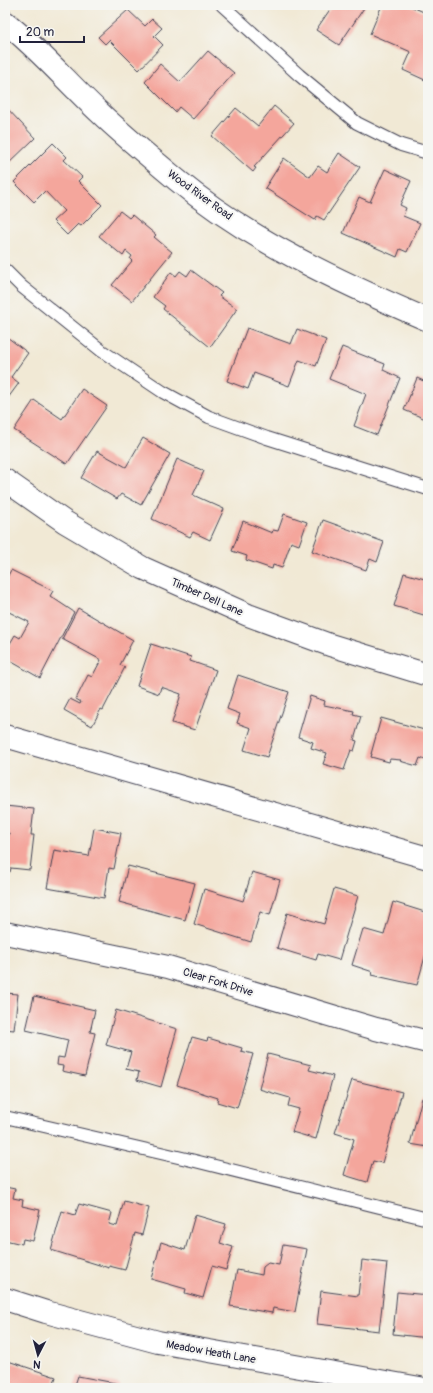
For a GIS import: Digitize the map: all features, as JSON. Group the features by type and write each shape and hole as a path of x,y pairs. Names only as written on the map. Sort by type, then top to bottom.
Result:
{"street":[{"name":"Wood River Road","path":"5,22 100,113 178,181 217,209 266,241 356,289 428,320"},
{"name":"Timber Dell Lane","path":"5,480 65,522 142,568 248,615 330,645 428,675"},
{"path":"5,736 428,858"},
{"name":"Clear Fork Drive","path":"5,933 168,967 376,1029 428,1042"},
{"name":"Meadow Heath Lane","path":"5,1299 46,1312 158,1342 420,1388"}],"lane":[{"path":"222,5 299,75 356,123 401,145 428,153"},
{"path":"5,270 21,286 102,351 163,392 209,416 267,438 428,489"},
{"path":"5,1117 191,1160 428,1219"}],"building":[{"path":"333,5 366,5 339,45 316,30"},
{"path":"382,5 408,5 428,14 428,74 425,80 403,70 411,52 370,34"},
{"path":"128,10 145,26 152,19 162,28 154,36 163,45 139,70 109,40 105,44 98,37"},
{"path":"208,51 234,73 193,119 179,107 175,112 145,82 160,64 180,82"},
{"path":"5,106 35,138 5,167"},
{"path":"274,106 294,123 254,167 256,168 253,172 212,136 236,108 258,126"},
{"path":"53,143 67,157 64,160 82,177 78,181 102,205 81,226 78,224 67,235 53,221 64,211 45,191 34,202 14,182"},
{"path":"339,153 360,167 324,220 317,216 315,220 265,188 284,158 310,177 318,166 327,172"},
{"path":"385,169 411,181 400,205 406,208 403,216 420,223 407,252 400,249 397,257 343,233 359,197 370,202"},
{"path":"120,211 129,218 132,215 156,235 154,237 172,252 132,301 112,285 132,261 130,259 132,256 126,251 123,256 99,236"},
{"path":"191,270 222,293 219,296 237,309 210,347 163,309 165,306 153,297 171,272 176,276 180,271 187,276"},
{"path":"247,328 291,344 297,329 326,340 316,366 299,360 289,386 254,373 248,389 227,381"},
{"path":"7,337 28,353 11,377 19,383 5,402 5,340"},
{"path":"342,347 385,364 383,370 400,378 377,435 354,426 366,394 329,379"},
{"path":"417,378 428,383 428,420 404,410"},
{"path":"82,389 107,406 67,464 14,430 34,400 62,419"},
{"path":"143,438 170,454 141,505 121,494 117,499 81,478 97,451 126,467"},
{"path":"177,459 204,471 193,495 224,509 210,540 193,532 190,537 152,519"},
{"path":"284,514 307,522 299,545 291,542 282,568 273,565 272,569 246,560 247,556 232,551 243,521 272,533 273,530 278,531"},
{"path":"323,520 384,542 377,562 370,559 366,570 312,551"},
{"path":"11,570 53,591 50,596 74,612 40,678 5,658 5,652 15,635 20,638 29,622 5,610 5,581"},
{"path":"404,573 428,580 427,616 394,606"},
{"path":"78,608 133,640 120,665 125,667 103,710 101,709 92,726 64,710 70,699 80,704 81,702 76,699 88,675 92,677 101,660 62,639"},
{"path":"151,644 191,657 190,661 216,670 195,730 172,723 181,694 161,687 159,694 137,686"},
{"path":"238,675 289,692 267,757 244,750 251,728 237,723 240,714 227,709"},
{"path":"310,696 325,701 324,705 354,711 353,714 361,716 354,740 357,741 354,751 351,750 344,770 323,764 327,753 311,748 313,742 298,737"},
{"path":"381,718 428,731 428,761 420,758 417,766 400,761 401,760 390,759 389,762 371,757"},
{"path":"5,806 34,809 31,835 34,835 30,870 11,868 10,872 5,872 5,834 9,835 9,833 5,832"},
{"path":"94,828 121,833 114,869 109,868 104,898 47,888 54,850 89,856"},
{"path":"128,866 195,883 185,920 119,902"},
{"path":"252,872 280,880 270,915 260,912 251,942 194,924 204,889 243,901"},
{"path":"334,889 358,896 339,960 318,954 316,960 277,948 287,913 324,924"},
{"path":"393,902 428,913 428,946 417,985 372,975 373,972 352,965 363,929 384,935"},
{"path":"5,993 18,994 14,1030 5,1029"},
{"path":"34,996 95,1010 90,1032 95,1033 85,1076 62,1071 63,1066 57,1065 58,1057 64,1058 68,1040 26,1030"},
{"path":"116,1010 177,1029 161,1087 137,1080 139,1072 126,1069 131,1052 106,1045"},
{"path":"192,1037 207,1041 208,1038 242,1048 241,1051 253,1054 237,1108 217,1102 218,1098 177,1085"},
{"path":"268,1054 311,1065 309,1070 333,1076 316,1139 292,1132 299,1109 288,1106 290,1098 259,1089"},
{"path":"352,1080 402,1092 382,1163 373,1161 367,1182 344,1175 354,1139 335,1133"},
{"path":"422,1098 428,1100 428,1147 410,1144"},
{"path":"5,1187 15,1189 13,1198 23,1200 22,1206 40,1210 33,1241 23,1239 22,1244 5,1240"},
{"path":"124,1201 149,1208 142,1235 135,1233 125,1270 109,1266 109,1268 51,1250 62,1211 75,1215 79,1204 112,1213 109,1224 117,1226"},
{"path":"195,1215 226,1224 220,1243 233,1247 226,1270 212,1266 203,1298 185,1293 186,1289 151,1279 161,1242 185,1250"},
{"path":"283,1245 307,1249 295,1312 273,1308 272,1313 230,1306 237,1270 262,1275 263,1267 268,1263 279,1265"},
{"path":"362,1260 387,1263 379,1331 317,1324 321,1291 358,1296"},
{"path":"397,1292 428,1295 428,1338 393,1334"},
{"path":"8,1361 56,1377 52,1388 5,1388 5,1371"},
{"path":"78,1376 120,1384 119,1388 74,1388"}]}
